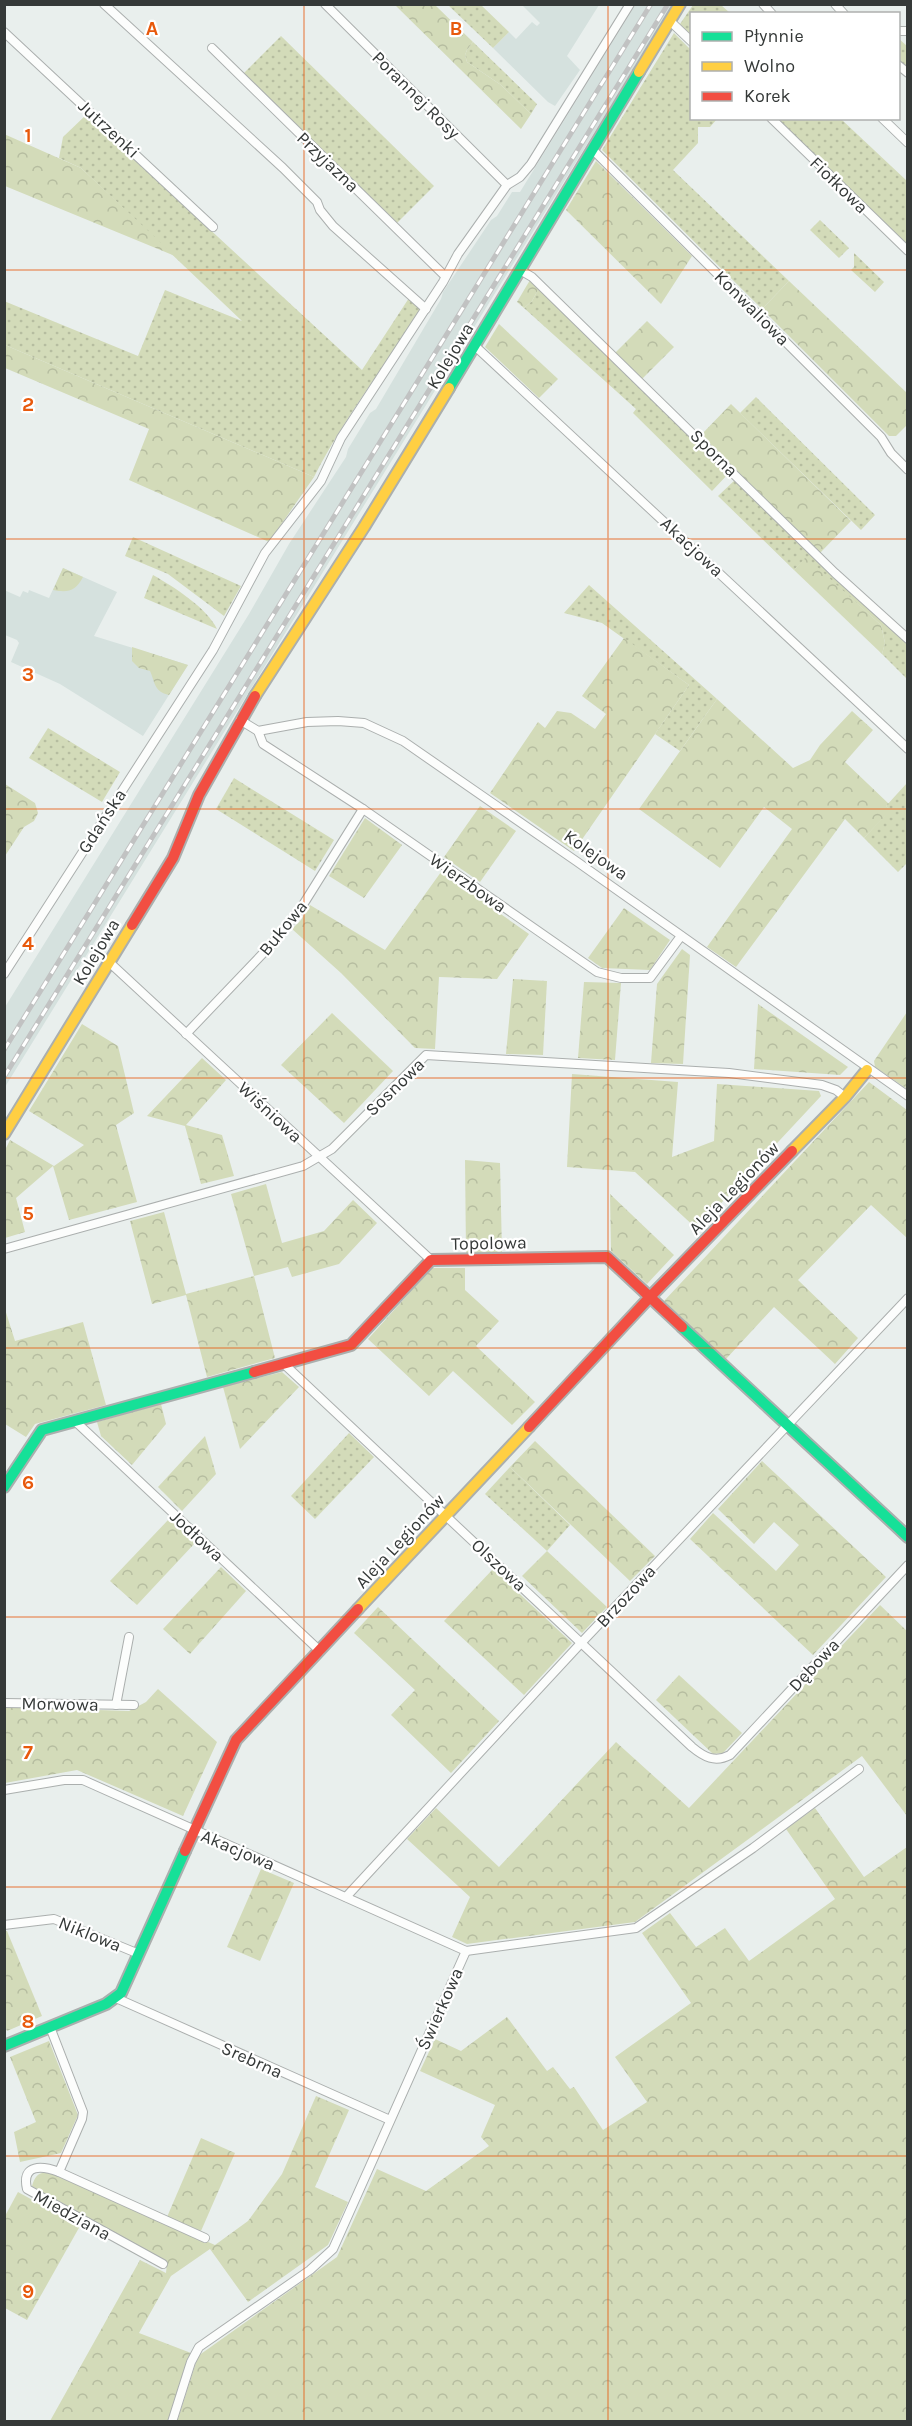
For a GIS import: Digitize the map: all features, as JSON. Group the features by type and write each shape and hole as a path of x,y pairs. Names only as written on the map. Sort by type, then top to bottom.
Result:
{"street":[{"path":"104,4 283,168 317,202 320,210 333,226 426,309 445,276 507,185 520,177 531,164 630,4"},
{"name":"Porannej Rosy","path":"325,4 507,185"},
{"name":"Kolejowa","path":"4,1134 173,858 199,795 240,720 364,527 680,4"},
{"path":"670,21 690,40"},
{"name":"Jutrzenki","path":"4,32 213,227"},
{"name":"Przyjazna","path":"212,48 445,276"},
{"name":"Fiołkowa","path":"773,120 908,251"},
{"path":"884,120 908,143"},
{"name":"Konwaliowa","path":"592,149 881,437 891,453 908,470"},
{"name":"Sporna","path":"520,270 532,277 835,573 908,639"},
{"name":"Gdańska","path":"4,974 201,670 257,565 321,481 341,438 426,309"},
{"name":"Akacjowa","path":"475,346 908,749"},
{"path":"240,720 258,731"},
{"name":"Kolejowa","path":"258,731 307,722 338,721 364,723 403,741 867,1070 908,1096"},
{"name":"Wierzbowa","path":"258,731 262,744 363,809 597,972 621,978 650,978 681,936"},
{"name":"Bukowa","path":"186,1034 271,945 301,908 363,809"},
{"name":"Wiśniowa","path":"109,962 431,1260"},
{"name":"Sosnowa","path":"4,1249 303,1166 332,1149 426,1055 729,1073 822,1085 836,1090 845,1097"},
{"name":"Aleja Legionów","path":"116,1998 124,1988 236,1740 649,1298 845,1097 867,1070"},
{"name":"Topolowa","path":"4,1486 39,1432 351,1345 431,1260 607,1257 908,1537"},
{"name":"Brzozowa","path":"346,1897 582,1642 908,1298"},
{"name":"Olszowa","path":"284,1364 692,1747 707,1757 717,1759"},
{"name":"Jodłowa","path":"75,1421 320,1651"},
{"name":"Dębowa","path":"717,1759 730,1755 908,1565"},
{"name":"Morwowa","path":"116,1704 129,1637"},
{"name":"Morwowa","path":"4,1703 134,1705"},
{"name":"Świerkowa","path":"172,2421 196,2350 310,2270 333,2249 466,1951 636,1928 753,1848 859,1768"},
{"name":"Akacjowa","path":"4,1790 64,1780 83,1780 466,1951"},
{"name":"Niklowa","path":"4,1925 54,1919 139,1954"},
{"path":"4,2046 116,1998"},
{"name":"Srebrna","path":"116,1998 390,2120"},
{"name":"Miedziana","path":"50,2027 83,2112 79,2131 59,2172"},
{"name":"Miedziana","path":"163,2264 27,2189 28,2174 35,2168 45,2167 59,2172 205,2238"}],"shaded area":[{"path":"636,4 673,5 5,1087 5,1007 249,614 289,544 346,457 348,449 370,413 376,409 443,292 512,192 520,192"},
{"path":"522,5 599,5 567,56 580,70 555,106 548,102 493,48 509,32 516,39 532,22 537,26 540,23"},
{"path":"63,568 117,592 94,636 188,665 143,736 60,684 11,662 19,643 5,635 4,590 20,597 23,591 28,593 29,590 49,598"}],"green space":[{"path":"395,5 435,5 473,42 465,55 467,62 501,85 531,114 521,129"},
{"path":"448,5 481,5 509,32 493,48"},
{"path":"693,5 721,5 729,12 690,12 690,34 680,24"},
{"path":"674,33 690,49 690,120 716,120 710,127 698,127 698,143 673,170 789,281 762,309 602,150"},
{"path":"281,36 434,186 397,223 243,74"},
{"path":"900,40 907,46 907,71 900,63"},
{"path":"473,42 537,104 531,114 501,85 467,62 465,55"},
{"path":"86,115 362,370 409,298 422,309 352,413 314,477 5,345 4,301 138,356 165,290 242,321 81,168 59,158 63,137"},
{"path":"778,120 842,120 907,181 907,244"},
{"path":"4,134 81,168 175,256 5,186"},
{"path":"596,161 692,256 661,304 566,210"},
{"path":"820,220 849,248 839,258 810,230"},
{"path":"854,253 884,282 875,292 851,270 854,267"},
{"path":"530,280 539,288 532,301 524,308 517,302"},
{"path":"789,281 907,393 907,425 896,436 889,436 762,309"},
{"path":"539,288 730,472 712,491 633,413 636,409 524,308 532,301"},
{"path":"647,321 674,347 642,379 615,353"},
{"path":"499,324 558,379 539,398 485,347"},
{"path":"5,345 314,477 269,542 129,480 149,429 5,368"},
{"path":"756,397 875,515 861,530 740,413"},
{"path":"731,404 851,521 819,554 699,437"},
{"path":"736,479 907,643 907,679 882,654 885,643 881,625 806,558 794,570 718,496"},
{"path":"133,537 241,586 224,616 168,574 125,556"},
{"path":"806,557 881,625 885,643 882,654 794,570"},
{"path":"63,568 83,577 71,590 53,590"},
{"path":"153,575 198,606 217,629 144,598"},
{"path":"589,585 717,699 680,751 655,734 689,685 602,623 564,613"},
{"path":"624,638 689,685 574,851 490,793 538,722 545,728 557,711 571,713 595,729 606,714 582,696"},
{"path":"132,647 188,665 169,695 160,692 150,671 139,668 132,661"},
{"path":"717,699 793,768 810,760 820,745 852,711 873,730 845,762 889,804 886,806 891,810 864,838 845,819 736,967 707,947 792,829 764,807 720,868 639,809"},
{"path":"48,728 120,772 102,802 29,758"},
{"path":"234,778 334,840 315,871 216,809"},
{"path":"907,783 907,863 898,872 864,838 890,810 886,806"},
{"path":"5,784 35,803 38,813 34,821 24,827 5,856"},
{"path":"480,806 516,831 480,882 444,857"},
{"path":"365,818 402,845 364,898 329,876"},
{"path":"441,872 529,934 497,979 439,977 435,1049 415,1048 341,973 292,929 310,905 385,950"},
{"path":"624,908 670,940 650,970 602,968 588,958"},
{"path":"682,949 690,955 683,1064 651,1063 657,984"},
{"path":"513,979 547,981 543,1055 506,1054"},
{"path":"584,982 621,983 615,1060 578,1058"},
{"path":"758,1004 848,1067 840,1075 754,1069"},
{"path":"907,1012 907,1089 875,1067 874,1061"},
{"path":"332,1013 393,1071 344,1123 281,1065"},
{"path":"82,1024 118,1046 134,1113 116,1125 137,1202 69,1220 53,1166 16,1198 25,1232 5,1238 5,1150 10,1140 54,1166 84,1145 29,1111"},
{"path":"202,1058 226,1080 186,1125 222,1135 234,1176 201,1184 185,1126 147,1116"},
{"path":"572,1074 678,1082 672,1157 714,1141 717,1084 819,1091 821,1096 697,1229 635,1172 567,1167"},
{"path":"869,1082 907,1110 907,1238 871,1205 798,1280 858,1338 835,1364 774,1307 726,1359 664,1301"},
{"path":"465,1160 500,1163 502,1253 466,1253"},
{"path":"266,1184 282,1243 324,1231 353,1200 377,1223 339,1264 292,1277 288,1267 254,1276 231,1194"},
{"path":"610,1194 674,1255 647,1284 611,1251"},
{"path":"164,1212 186,1294 254,1276 275,1358 207,1377 186,1295 152,1304 130,1221"},
{"path":"432,1268 465,1268 465,1290 499,1321 476,1346 535,1402 512,1425 453,1371 429,1396 368,1339"},
{"path":"4,1306 15,1341 83,1322 106,1405 35,1424 26,1437 5,1424"},
{"path":"282,1372 299,1387 240,1449 223,1387"},
{"path":"161,1404 166,1424 132,1465 101,1436 97,1422"},
{"path":"349,1433 374,1457 315,1519 291,1496"},
{"path":"205,1436 216,1474 182,1511 158,1487"},
{"path":"535,1441 655,1556 630,1581 510,1467"},
{"path":"762,1461 886,1577 813,1655 690,1539 713,1513 776,1571 799,1545 774,1522 754,1544 718,1509"},
{"path":"510,1467 570,1525 547,1551 485,1494"},
{"path":"169,1519 195,1543 137,1605 110,1581"},
{"path":"547,1551 607,1607 582,1633 522,1576"},
{"path":"221,1567 246,1591 190,1654 163,1629"},
{"path":"493,1569 572,1643 524,1695 444,1621"},
{"path":"880,1605 907,1631 907,1816 862,1756 635,1922 467,1944 452,1937 470,1897 407,1839 436,1808 499,1867 616,1742 689,1808"},
{"path":"378,1607 499,1721 451,1773 391,1715 415,1690 354,1633"},
{"path":"679,1675 742,1733 723,1753 713,1754 656,1700"},
{"path":"158,1689 217,1742 183,1816 77,1770 5,1783 5,1707 129,1711 146,1702"},
{"path":"815,1808 864,1877 907,1847 907,2421 177,2422 198,2356 337,2257 377,2169 426,2191 489,2146 481,2137 495,2105 420,2071 435,2039 461,2051 507,2017 547,2071 553,2067 570,2089 574,2087 603,2130 647,2102 615,2057 691,2003 642,1933 670,1913 696,1947 725,1928 749,1961 835,1899 786,1829"},
{"path":"261,1869 294,1883 260,1961 227,1947"},
{"path":"5,1931 7,1931 42,2016 7,2031 4,2024"},
{"path":"49,2041 78,2115 61,2153 20,2162 14,2132 36,2122 10,2057"},
{"path":"316,2096 349,2110 315,2187 348,2202 328,2245 248,2302 210,2249 171,2276 139,2333 191,2353 168,2421 50,2421 140,2260 166,2273 167,2262 32,2186 36,2177 43,2173 50,2173 215,2245 248,2221 282,2174"},
{"path":"201,2138 235,2153 201,2231 167,2217"},
{"path":"18,2192 80,2226 27,2320 5,2308 5,2216"}],"railway":[{"path":"4,1050 651,4"},
{"path":"4,1077 668,4"}],"traffic: fast":[{"path":"449,388 639,72"},
{"path":"682,1327 908,1537"},
{"path":"4,1487 42,1430 254,1372"},
{"path":"4,2046 106,2004 121,1993 185,1851"}],"traffic: slow":[{"path":"639,72 680,4"},
{"path":"255,696 364,527 449,388"},
{"path":"4,1134 132,925"},
{"path":"792,1151 845,1097 867,1070"},
{"path":"358,1609 529,1427"}],"traffic: jam":[{"path":"132,925 173,858 199,795 255,696"},
{"path":"529,1427 649,1298 792,1151"},
{"path":"254,1372 351,1345 431,1260 607,1257 682,1327"},
{"path":"185,1851 236,1740 358,1609"}]}
